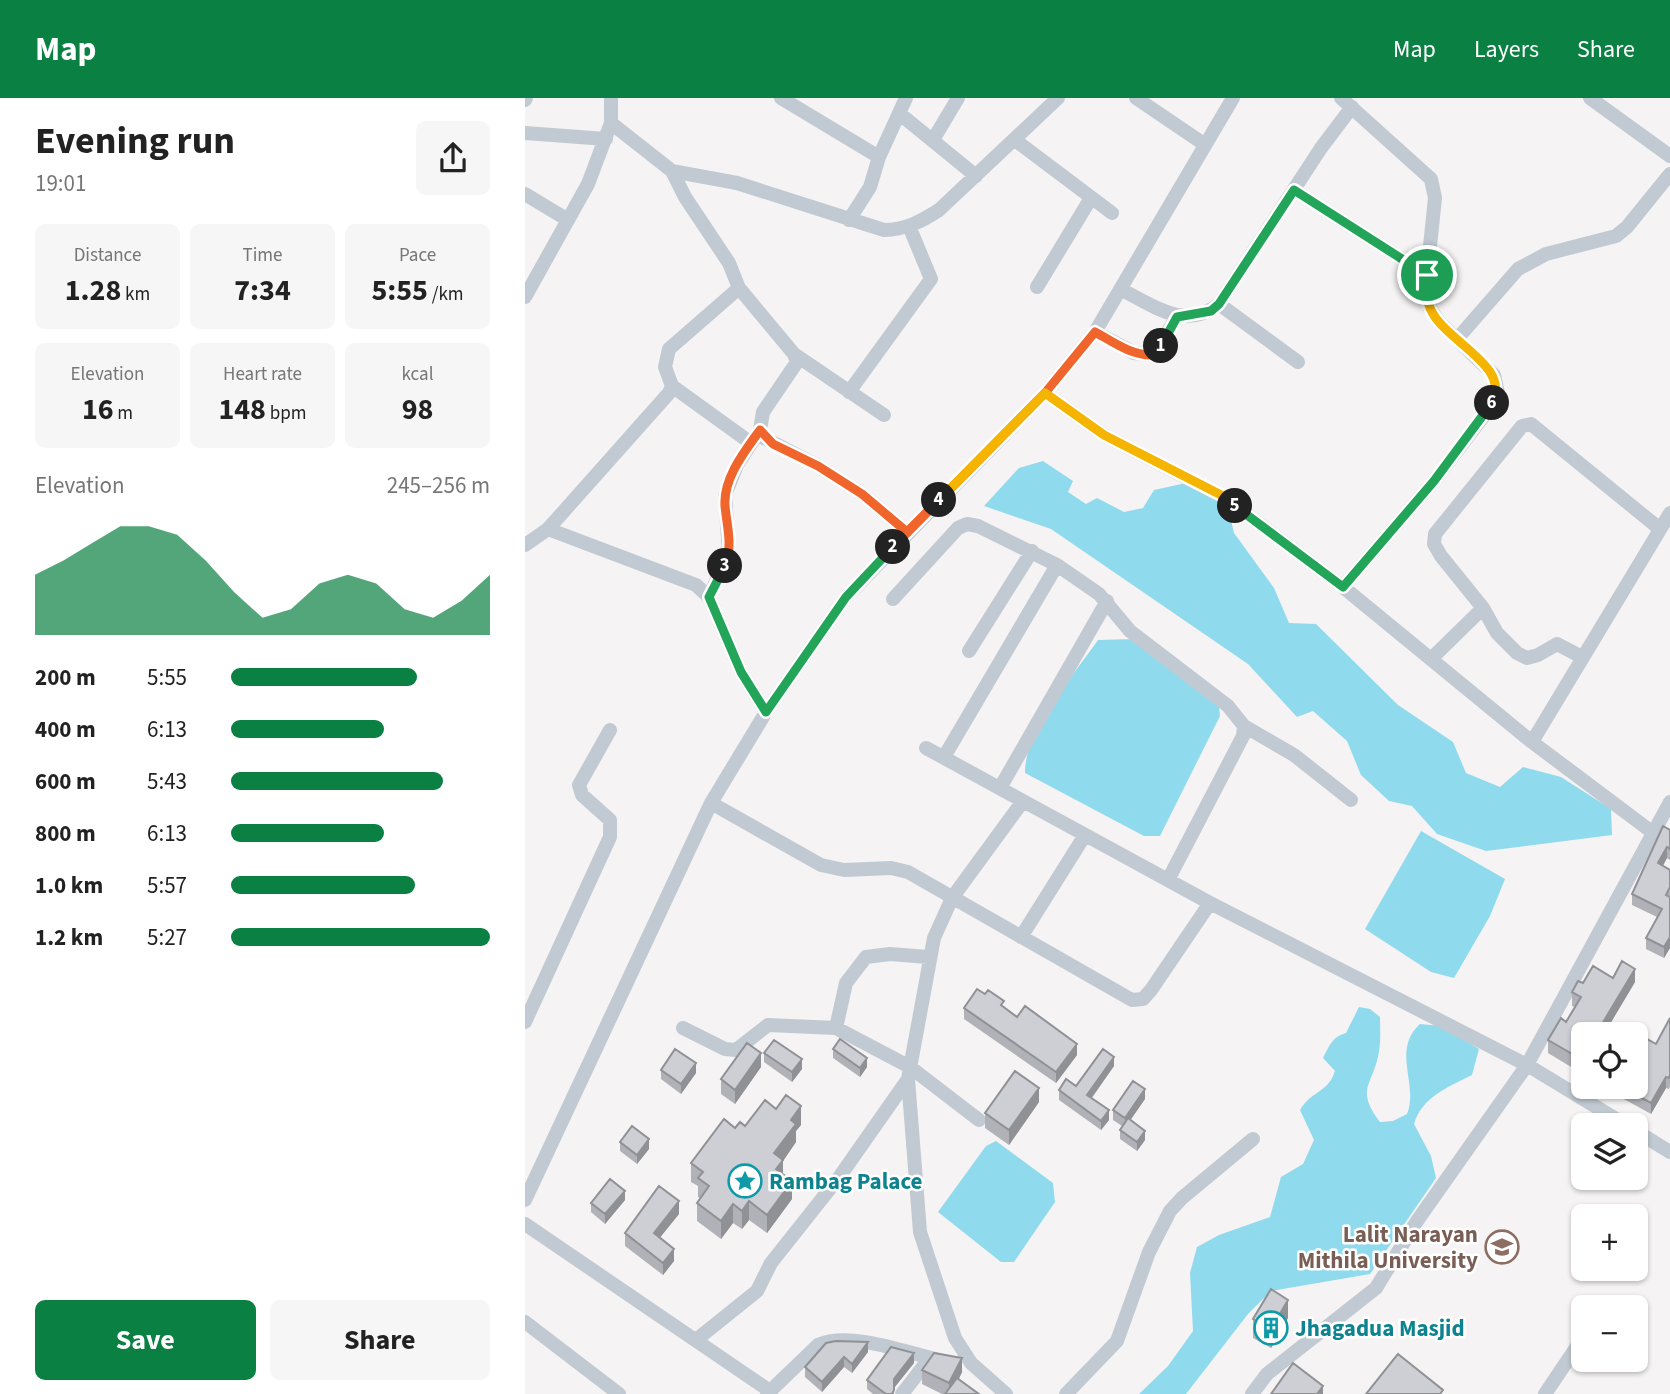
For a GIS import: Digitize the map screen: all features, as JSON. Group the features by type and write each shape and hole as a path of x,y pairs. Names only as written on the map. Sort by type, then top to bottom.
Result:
{"street":[{"path":"525,297 588,184 611,123 611,98"},
{"path":"781,98 879,157"},
{"path":"849,220 870,187 879,157 907,98"},
{"path":"933,140 958,98"},
{"path":"672,171 737,183 884,230 909,226 939,210 1058,98"},
{"path":"1136,98 1204,144"},
{"path":"525,1200 530,1180 711,803 766,712 846,597 1045,393 1095,332 1233,98"},
{"path":"1590,98 1670,156"},
{"path":"1122,290 1177,317 1211,311 1219,304 1294,190 1347,103 1421,169 1435,187 1427,275 1430,307 1439,322 1494,375 1498,393 1489,409 1434,481 1343,587"},
{"path":"900,114 976,176"},
{"path":"611,123 672,171 685,197 729,264 739,288 794,354 884,415"},
{"path":"525,133 606,139"},
{"path":"1015,140 1112,213"},
{"path":"1457,339 1518,269 1546,254 1615,236 1627,227 1670,173"},
{"path":"1294,190 1427,275"},
{"path":"525,194 568,219"},
{"path":"1037,287 1091,198"},
{"path":"849,392 931,279 909,226"},
{"path":"739,288 708,312 669,349 665,367 672,386 751,443"},
{"path":"1219,304 1298,362"},
{"path":"1095,332 1134,353 1153,355 1177,317"},
{"path":"709,597 729,553 725,495 737,464 760,430 763,412 797,362 794,354"},
{"path":"525,545 548,529 669,393 672,386"},
{"path":"1045,393 1104,435 1223,496 1343,587 1532,742 1652,832"},
{"path":"1582,657 1557,644 1527,658 1517,653 1497,633 1483,608 1441,556 1434,544 1435,534 1523,426 1531,424 1660,529"},
{"path":"760,430 773,444 818,466 862,494 907,532"},
{"path":"1532,742 1670,513"},
{"path":"893,599 958,528 967,524 1032,551 1107,601 1131,631 1228,706 1244,726 1294,755 1351,800"},
{"path":"548,529 670,572 696,584 709,597 741,672 766,712"},
{"path":"969,651 1032,551"},
{"path":"944,757 1056,565"},
{"path":"1000,788 1107,601"},
{"path":"1431,658 1483,608"},
{"path":"1168,880 1243,736 1244,726"},
{"path":"525,1021 610,837 610,820 582,795 579,786 610,730"},
{"path":"926,748 1210,903 1527,1065 1606,1113"},
{"path":"1006,1394 971,1363 955,1338 920,1232 909,1073 928,957 952,898 1023,801"},
{"path":"1252,1394 1267,1374 1376,1288 1417,1221 1527,1065 1670,802"},
{"path":"711,803 771,833 821,864 844,870 891,868 908,872 1132,1000 1143,999 1210,903"},
{"path":"1021,937 1085,835"},
{"path":"836,1028 845,983 866,957 890,954 928,957"},
{"path":"683,1028 725,1049 736,1050 768,1025 836,1028 979,1120"},
{"path":"696,1340 757,1290 771,1263 839,1176 909,1073"},
{"path":"1648,1138 1670,1152"},
{"path":"1066,1394 1117,1340 1149,1252 1170,1211 1253,1139"},
{"path":"525,1224 768,1392 818,1345 829,1340 869,1344 929,1359 971,1363"},
{"path":"525,1322 619,1394"},
{"path":"1545,1394 1571,1355"},
{"path":"902,1394 929,1359"}],"water":[{"path":"1043,461 1073,481 1068,492 1086,504 1097,498 1124,512 1143,508 1154,490 1186,483 1228,507 1234,533 1274,588 1289,623 1316,624 1398,705 1453,742 1466,773 1500,787 1523,767 1561,777 1611,809 1612,835 1486,851 1437,834 1412,806 1389,801 1361,775 1347,741 1313,711 1297,717 1248,664 1051,529 984,506 1019,468"},
{"path":"1134,639 1219,707 1220,716 1160,836 1144,836 1025,773 1027,757 1042,722 1098,640"},
{"path":"1421,831 1505,879 1490,916 1454,978 1431,972 1365,929"},
{"path":"1359,1007 1370,1009 1380,1017 1379,1051 1367,1094 1372,1111 1380,1122 1393,1121 1407,1114 1410,1091 1407,1045 1420,1024 1441,1026 1479,1049 1472,1075 1430,1100 1414,1124 1431,1156 1436,1178 1370,1274 1271,1291 1248,1314 1186,1394 1139,1394 1168,1366 1193,1331 1190,1273 1197,1247 1219,1235 1270,1217 1281,1177 1303,1164 1314,1140 1300,1110 1332,1078 1335,1071 1323,1058 1335,1039 1346,1033"},
{"path":"996,1141 1053,1183 1055,1202 1014,1262 1001,1262 938,1212 986,1146"}],"building":[{"path":"1663,826 1670,830 1670,849 1667,847 1658,863 1670,870 1670,887 1666,895 1670,897 1670,937 1664,947 1646,938 1662,909 1632,894"},
{"path":"1622,961 1635,969 1603,1022 1571,1022 1571,1053 1548,1040 1561,1018 1566,1022 1581,997 1572,992 1578,981 1583,983 1593,966 1613,978"},
{"path":"977,989 985,994 988,990 1004,1001 1001,1005 1017,1017 1025,1006 1077,1044 1056,1072 964,1008"},
{"path":"1670,1018 1670,1075 1669,1078 1666,1077 1651,1103 1644,1099 1648,1099 1648,1040 1656,1044"},
{"path":"840,1039 867,1058 860,1068 833,1049"},
{"path":"774,1040 802,1059 792,1072 764,1053"},
{"path":"747,1043 761,1053 735,1090 721,1079"},
{"path":"675,1049 696,1063 681,1084 661,1070"},
{"path":"1103,1049 1114,1057 1087,1095 1109,1110 1101,1121 1059,1090 1066,1079 1076,1086"},
{"path":"1015,1071 1039,1088 1009,1130 985,1113"},
{"path":"1133,1081 1145,1089 1125,1118 1113,1110"},
{"path":"786,1095 801,1106 791,1120 796,1124 774,1153 783,1160 776,1169 792,1181 767,1215 749,1201 742,1211 733,1204 721,1221 697,1203 709,1186 698,1178 703,1172 691,1163 724,1119 735,1128 740,1122 745,1126 765,1100 776,1109"},
{"path":"1128,1118 1145,1131 1137,1142 1120,1130"},
{"path":"632,1126 649,1139 637,1155 620,1142"},
{"path":"610,1179 625,1191 605,1214 591,1203"},
{"path":"659,1186 679,1201 654,1233 674,1249 663,1263 625,1233"},
{"path":"1271,1289 1288,1300 1271,1329 1253,1319"},
{"path":"868,1342 852,1364 844,1357 822,1382 805,1367 826,1343"},
{"path":"891,1347 914,1353 894,1379 892,1394 886,1394 867,1380"},
{"path":"934,1353 962,1358 949,1383 922,1370"},
{"path":"1398,1354 1443,1390 1440,1394 1366,1394"},
{"path":"1293,1363 1323,1386 1317,1394 1271,1394"},
{"path":"957,1378 979,1394 945,1394"}],"place":[{"name":"Rambag Palace","path":"745,1181"},
{"name":"Lalit Narayan Mithila University","path":"1502,1247"},
{"name":"Jhagadua Masjid","path":"1271,1328"}],"route":[{"path":"1427,275 1294,190 1238,279 1219,304 1211,311 1177,317 1160,348 1153,355 1134,353 1095,332 1045,393 846,597 766,712 741,672 709,597 726,565 729,553 730,532 725,495 737,464 760,430 764,438 773,444 818,466 862,494 907,532 1045,393 1104,435 1223,496 1343,587 1434,481 1489,409 1498,393 1494,375 1439,322 1430,307 1427,275"}]}
